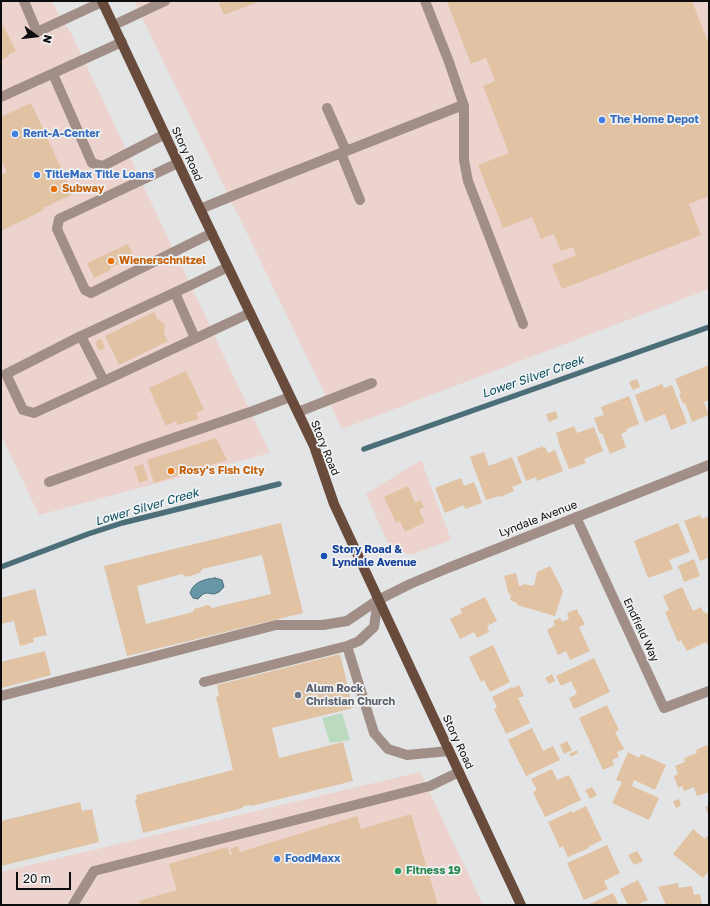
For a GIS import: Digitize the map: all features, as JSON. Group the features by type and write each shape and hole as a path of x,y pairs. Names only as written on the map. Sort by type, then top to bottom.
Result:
{"main road":[{"name":"Story Road","path":"102,1 164,134 314,446 334,504 521,905"}],"street":[{"path":"24,1 37,32 102,1"},
{"path":"114,25 165,1"},
{"path":"425,1 449,62 463,105 464,160 468,181 524,324"},
{"path":"1,97 122,42"},
{"path":"53,74 92,163 103,166 164,134"},
{"path":"200,209 463,105"},
{"path":"327,108 360,200"},
{"path":"178,163 59,219 57,229 85,290 91,293 212,233"},
{"path":"228,267 81,336 6,374 10,384 24,410 34,413 250,312"},
{"path":"175,293 196,338"},
{"path":"81,336 104,381"},
{"path":"298,412 372,383"},
{"path":"49,482 290,397"},
{"name":"Lyndale Avenue","path":"1,696 276,625 323,625 347,621 378,600 410,584 709,465"},
{"name":"Endfield Way","path":"576,517 664,708 709,691"},
{"path":"204,682 359,642 374,627 378,600"},
{"path":"347,646 374,733 388,749 407,755 449,750"},
{"path":"73,905 94,871 430,786 460,772"}],"shaded area":[{"path":"1,1 52,1 72,35 270,453 39,515 1,435"},
{"path":"134,1 709,1 709,289 342,429"},
{"path":"421,460 451,540 410,555 388,543 366,494"},
{"path":"420,772 483,905 1,905 1,872"}],"green space":[{"path":"342,713 350,740 330,743 322,718"}],"water":[{"path":"215,578 222,580 224,587 219,592 214,594 203,594 198,599 193,598 190,593 194,586 203,580"}],"building":[{"path":"218,1 261,1 224,15"},
{"name":"The Home Depot","path":"447,1 692,1 709,45 709,196 689,204 701,235 562,289 552,265 576,255 573,247 561,251 554,234 541,239 532,217 503,228 478,165 509,153 483,86 495,81 486,58 471,64"},
{"path":"1,21 16,51 1,60"},
{"path":"31,103 73,194 43,208 44,210 1,231 1,175 7,172 1,159 1,117"},
{"name":"Wienerschnitzel","path":"128,244 135,259 119,266 118,264 110,268 111,270 94,278 87,263"},
{"path":"154,312 157,319 165,324 164,334 168,341 119,365 105,336"},
{"path":"101,339 105,348 99,351 95,342"},
{"path":"709,365 709,400 704,402 709,415 692,422 685,403 683,404 679,394 681,393 675,379"},
{"path":"186,371 204,409 196,413 199,419 177,425 176,421 166,426 149,388"},
{"path":"637,379 640,387 633,390 629,382"},
{"path":"662,384 664,388 672,385 687,423 671,430 665,414 645,422 635,395"},
{"path":"629,396 639,424 626,429 627,431 621,434 626,447 610,454 602,433 600,434 594,418 604,415 601,407"},
{"path":"556,411 558,418 549,422 546,414"},
{"path":"574,426 577,433 594,427 603,451 584,459 586,463 569,469 556,433"},
{"name":"Rosy's Fish City","path":"216,438 227,460 154,483 147,460"},
{"path":"543,446 548,453 555,450 563,471 537,481 536,477 526,481 517,457"},
{"path":"484,452 489,466 512,457 522,483 512,487 514,491 500,497 486,500 470,457"},
{"path":"143,464 148,480 139,483 134,467"},
{"path":"461,478 464,486 474,482 482,503 465,509 464,505 445,513 435,488"},
{"path":"408,486 415,503 420,500 424,507 419,510 425,522 405,532 400,521 396,523 384,497"},
{"path":"700,515 702,519 709,516 709,560 708,558 700,561 684,521"},
{"path":"281,523 303,613 127,656 104,566","holes":["262,555 271,594 212,608 208,605 194,609 193,612 146,624 137,586 182,574 186,577 200,573 202,569"]},
{"path":"678,523 690,552 669,560 673,569 648,578 634,541"},
{"path":"694,559 700,576 684,582 678,566"},
{"path":"550,566 563,591 555,616 517,605 517,603 510,600 511,594 509,595 504,576 516,573 519,586 522,586 523,584 534,586 537,572"},
{"path":"682,587 693,611 701,607 704,613 706,612 709,617 709,645 707,645 706,642 687,651 681,640 678,642 665,612 669,610 663,596"},
{"path":"35,589 47,635 33,638 34,642 20,646 14,621 1,624 1,598"},
{"path":"485,597 497,621 487,626 489,632 477,638 474,632 460,639 450,619 462,613 460,609"},
{"path":"577,609 585,624 579,627 590,651 570,660 566,651 558,655 547,630 555,625 553,621 560,618 562,622 569,619 567,613"},
{"path":"493,645 510,682 490,692 484,680 481,682 469,657"},
{"path":"45,651 51,675 1,688 1,662"},
{"path":"340,654 353,708 272,728 279,758 343,742 353,781 251,806 243,806 243,808 143,833 135,800 137,799 136,795 233,770 216,697 219,696 217,685"},
{"path":"594,658 610,692 574,709 569,698 577,694 571,681 561,686 556,676"},
{"path":"552,674 555,681 549,684 545,678"},
{"path":"519,685 524,696 518,698 530,723 506,734 494,709 497,707 492,697"},
{"path":"607,705 619,730 615,732 624,749 617,752 619,757 612,760 614,765 603,770 579,718"},
{"path":"532,728 543,751 553,746 560,760 526,776 508,740"},
{"path":"567,741 572,750 564,754 560,745"},
{"path":"707,745 709,750 709,792 697,796 694,787 684,791 682,786 678,788 674,776 678,774 675,766 685,762 684,758 697,753 696,750"},
{"path":"577,750 578,753 571,757 569,754"},
{"path":"628,752 639,758 641,754 666,765 655,790 634,780 632,786 659,798 649,820 612,803 622,782 616,780"},
{"path":"552,769 557,780 569,775 581,800 545,817 533,792 537,790 531,779"},
{"path":"592,787 597,795 590,799 585,790"},
{"path":"679,799 681,806 676,808 673,801"},
{"path":"80,802 82,811 92,809 99,842 1,866 1,821"},
{"path":"586,806 602,840 588,847 589,848 568,857 563,846 560,848 548,822"},
{"path":"709,806 709,816 705,807"},
{"name":"FoodMaxx","path":"411,814 438,905 140,905 139,901 177,890 169,864 227,847 230,855 232,854 230,849 238,846 240,852 357,816 361,829"},
{"path":"693,829 705,839 709,834 709,871 703,878 673,854"},
{"path":"607,845 620,873 604,881 608,889 584,900 567,863"},
{"path":"637,851 643,861 634,865 628,855"},
{"path":"638,880 648,900 637,905 628,905 620,889"},
{"path":"678,883 679,888 692,886 694,895 700,894 702,905 666,905 658,887"},
{"path":"613,893 619,905 588,905"}],"waterway":[{"name":"Lower Silver Creek","path":"364,449 709,327"},
{"name":"Lower Silver Creek","path":"1,567 88,534 122,523 279,484"}],"place":[{"name":"The Home Depot","path":"602,120"},
{"name":"Rent-A-Center","path":"15,134"},
{"name":"TitleMax Title Loans","path":"37,175"},
{"name":"Subway","path":"54,189"},
{"name":"Wienerschnitzel","path":"111,261"},
{"name":"Rosy's Fish City","path":"171,471"},
{"name":"Story Road & Lyndale Avenue","path":"324,556"},
{"name":"Alum Rock Christian Church","path":"298,695"},
{"name":"FoodMaxx","path":"277,859"},
{"name":"Fitness 19","path":"398,871"}]}
